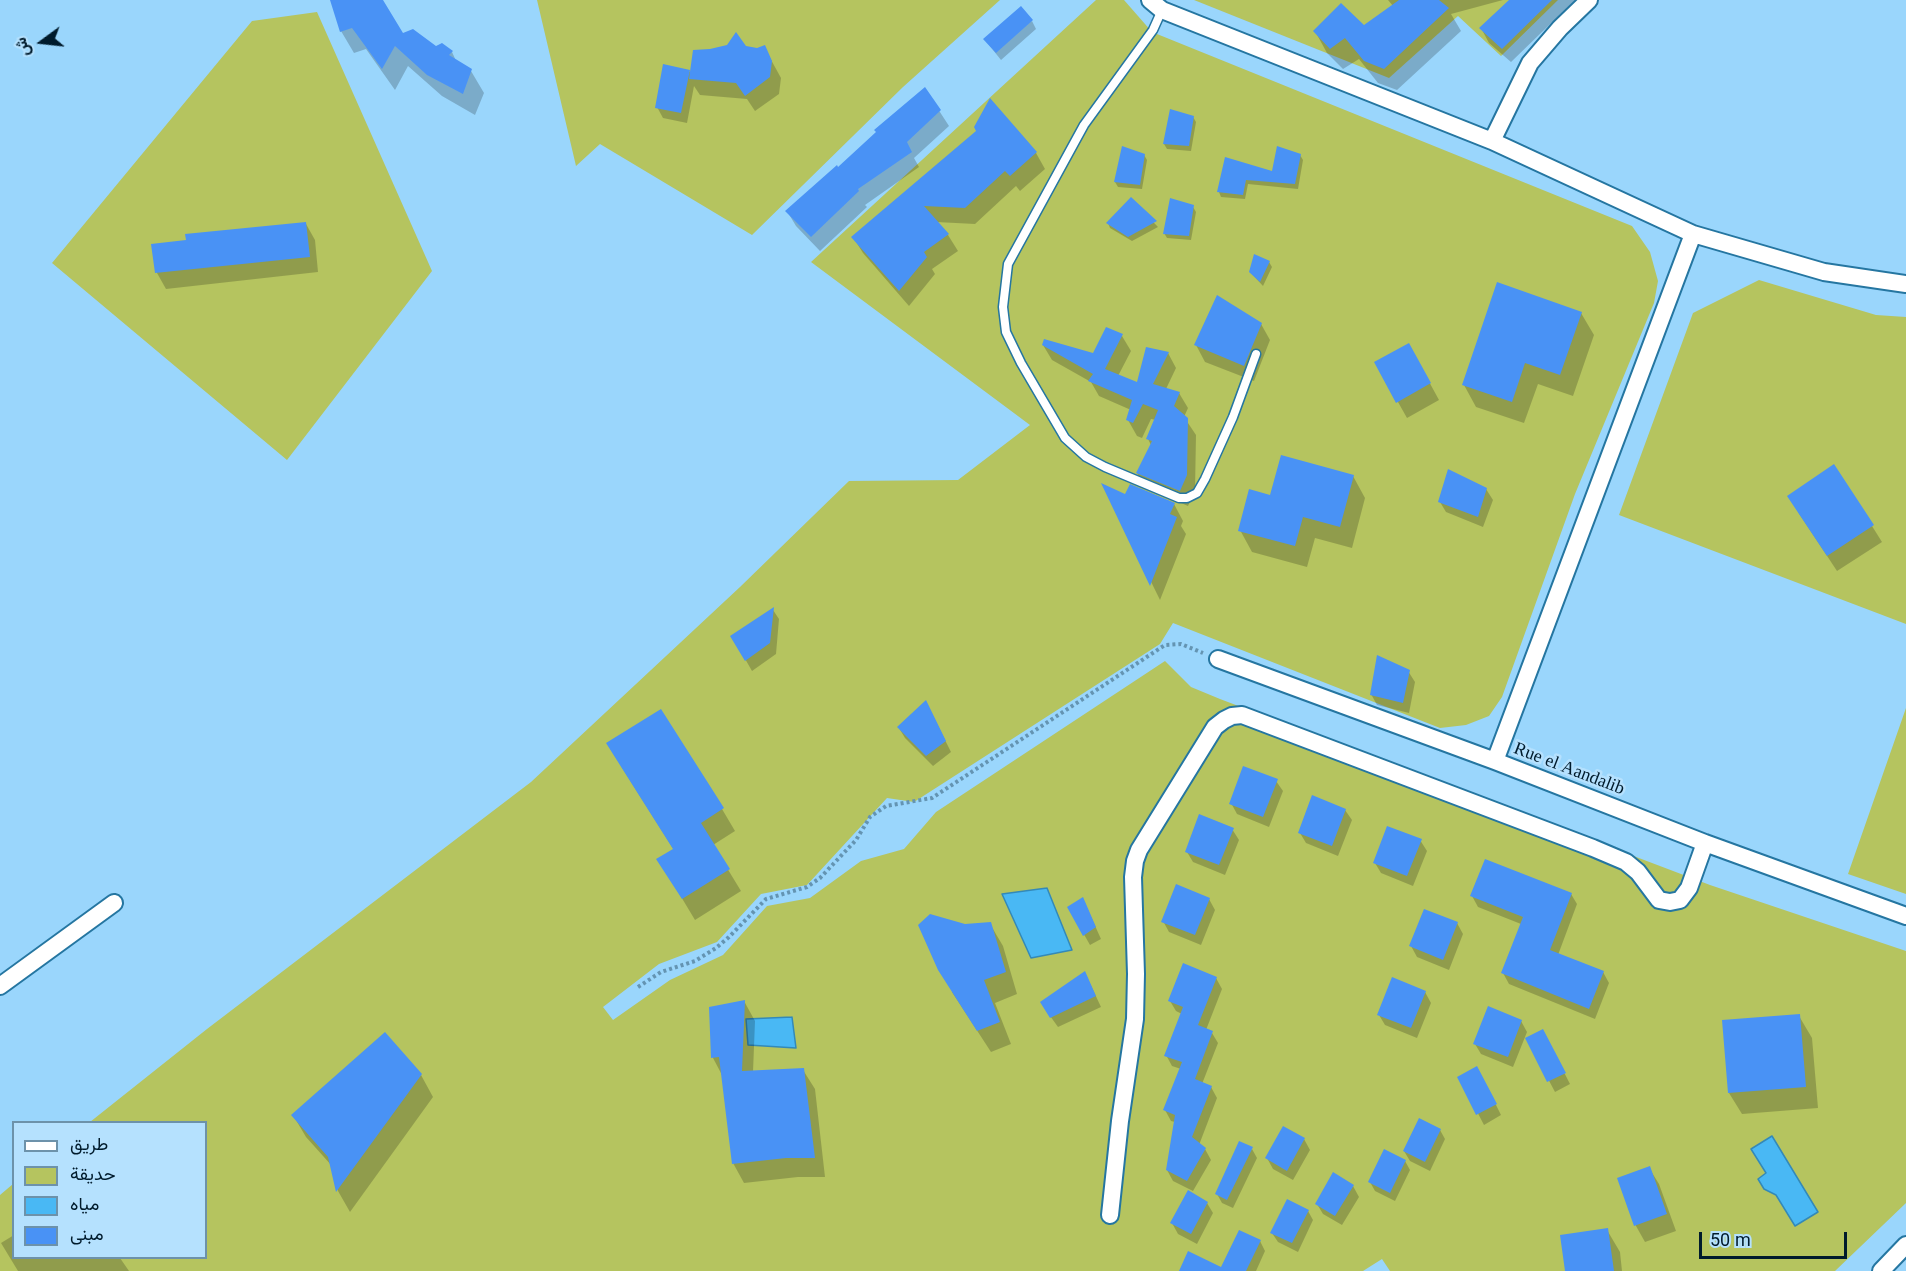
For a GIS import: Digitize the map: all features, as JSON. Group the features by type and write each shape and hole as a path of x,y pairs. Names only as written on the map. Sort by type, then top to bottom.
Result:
{"street":[{"path":"1492,141 1530,63 1560,28 1589,0"},
{"path":"1156,5 1492,141 1693,234 1824,272 1906,284"},
{"path":"1496,761 1693,234"},
{"name":"Rue el Aandalib","path":"1218,659 1496,761 1705,843 1906,916"},
{"path":"1110,1215 1119,1121 1135,1019 1133,877 1135,861 1138,850 1209,736 1224,720 1242,715 1604,852 1626,862 1638,872 1659,900 1670,902 1680,900 1689,888 1705,843"},
{"path":"0,986 114,903"},
{"path":"1881,1271 1906,1245"}],"lane":[{"path":"1156,5 1154,30 1084,125 1008,264 1003,307 1006,332 1021,363 1065,438 1086,457 1105,467 1179,498 1187,498 1197,493 1205,479 1233,417 1256,354"}],"path":[{"path":"638,987 661,972 695,961 716,948 766,899 807,886 820,878 856,840 870,817 886,807 932,798 1165,645 1180,644 1218,659"}],"green space":[{"path":"537,0 1000,0 903,87 752,235 600,144 576,166"},
{"path":"1096,0 1124,0 1152,32 1632,226 1650,252 1658,281 1654,303 1575,494 1502,697 1489,716 1466,725 1440,728 1173,623 1160,644 914,802 887,798 807,885 761,894 717,942 659,964 603,1007 613,1020 670,980 723,955 767,906 810,898 861,861 904,849 936,812 1165,661 1191,687 1220,699 1710,885 1906,951 1906,1203 1835,1271 1390,1271 1382,1259 1363,1271 0,1271 0,1195 12,1185 12,1259 207,1259 207,1121 91,1121 207,1029 531,782 740,587 849,481 958,480 1030,425 811,262"},
{"path":"1194,0 1558,0 1501,56 1458,16 1389,78"},
{"path":"317,12 432,271 287,460 52,263 252,21"},
{"path":"1759,280 1876,315 1906,317 1906,624 1619,515 1693,313"},
{"path":"1906,708 1906,894 1848,874"}],"water":[{"path":"1047,888 1072,950 1031,958 1002,894"},
{"path":"792,1017 796,1048 748,1045 746,1019"},
{"path":"1772,1136 1818,1212 1795,1226 1776,1195 1764,1189 1758,1179 1766,1173 1751,1149"}],"building":[{"path":"330,0 383,0 403,33 413,29 436,46 442,43 453,51 449,55 472,69 463,94 427,75 395,46 382,69 352,28 340,32"},
{"path":"1399,0 1439,0 1449,8 1384,69 1364,61 1345,38 1330,49 1313,31 1341,3 1364,25"},
{"path":"1509,0 1552,0 1502,49 1479,28"},
{"path":"1021,6 1033,20 996,53 983,39"},
{"path":"736,32 746,46 757,48 765,45 772,61 770,77 745,96 736,83 689,79 693,50 727,45"},
{"path":"663,64 690,70 681,113 655,108"},
{"path":"925,87 941,110 907,142 912,152 858,189 859,191 811,237 785,211 837,165 838,167 876,132 874,130"},
{"path":"990,98 1037,152 1010,176 1005,171 965,208 924,206 949,234 924,252 927,257 899,291 851,237 976,131 974,127"},
{"path":"1170,109 1194,116 1189,146 1163,144"},
{"path":"1122,146 1145,154 1140,185 1114,182"},
{"path":"1277,146 1301,154 1295,184 1246,180 1243,195 1217,192 1225,157 1272,171"},
{"path":"1131,197 1157,221 1128,237 1106,223"},
{"path":"1170,198 1194,205 1189,236 1163,234"},
{"path":"306,222 310,257 155,273 151,244 186,240 185,234"},
{"path":"1254,254 1270,261 1260,282 1249,272"},
{"path":"1497,282 1582,312 1560,375 1525,363 1512,402 1462,385"},
{"path":"1217,295 1262,323 1244,366 1194,345"},
{"path":"1106,327 1123,334 1105,369 1137,382 1146,347 1169,352 1153,384 1180,392 1174,406 1188,418 1187,475 1180,491 1136,473 1152,441 1146,439 1158,410 1143,404 1133,423 1126,420 1132,400 1088,381 1093,374 1042,345 1044,339 1093,353"},
{"path":"1409,343 1431,383 1396,403 1374,362"},
{"path":"1281,455 1354,475 1340,527 1303,517 1295,546 1238,531 1249,489 1270,495"},
{"path":"1834,464 1874,525 1827,556 1787,496"},
{"path":"1448,469 1487,488 1478,517 1438,502"},
{"path":"1101,483 1125,494 1130,484 1175,503 1170,514 1177,517 1150,586"},
{"path":"774,607 770,643 745,661 730,636"},
{"path":"1377,655 1410,670 1403,703 1370,695"},
{"path":"926,700 946,741 926,756 897,727"},
{"path":"661,709 724,808 701,823 730,869 682,899 656,859 673,849 606,743"},
{"path":"1243,766 1278,779 1263,817 1229,804"},
{"path":"1312,795 1346,809 1332,846 1298,833"},
{"path":"1199,814 1234,828 1219,865 1185,852"},
{"path":"1387,826 1422,839 1407,876 1373,863"},
{"path":"1485,859 1572,893 1550,950 1604,971 1589,1009 1501,973 1523,917 1470,896"},
{"path":"1176,884 1210,898 1195,935 1161,922"},
{"path":"1083,897 1096,927 1083,936 1067,907"},
{"path":"1424,909 1458,922 1443,960 1409,946"},
{"path":"930,914 965,924 991,922 1006,972 984,980 1000,1022 977,1031 938,970 918,925"},
{"path":"1183,963 1217,977 1198,1025 1213,1031 1195,1079 1212,1086 1192,1137 1206,1148 1187,1181 1166,1170 1175,1115 1163,1110 1182,1062 1164,1056 1183,1007 1168,1001"},
{"path":"1085,971 1096,996 1050,1018 1040,1002"},
{"path":"1392,977 1426,991 1411,1028 1377,1015"},
{"path":"745,1000 742,1071 804,1068 815,1158 786,1158 732,1164 719,1057 711,1058 709,1007"},
{"path":"1488,1006 1522,1020 1508,1057 1473,1044"},
{"path":"1800,1014 1806,1087 1728,1093 1722,1020"},
{"path":"1543,1029 1566,1073 1547,1082 1525,1038"},
{"path":"385,1032 422,1074 336,1192 328,1157 291,1115"},
{"path":"1477,1066 1497,1104 1476,1115 1457,1077"},
{"path":"1419,1118 1441,1129 1425,1162 1403,1151"},
{"path":"1283,1126 1305,1138 1287,1171 1265,1158"},
{"path":"1239,1141 1253,1147 1227,1200 1215,1194"},
{"path":"1384,1149 1406,1160 1390,1193 1368,1182"},
{"path":"1650,1166 1667,1214 1634,1226 1617,1178"},
{"path":"1333,1172 1354,1185 1335,1216 1315,1204"},
{"path":"1188,1190 1208,1202 1191,1234 1170,1223"},
{"path":"1287,1199 1309,1210 1292,1243 1270,1233"},
{"path":"1608,1228 1614,1271 1565,1271 1560,1235"},
{"path":"1239,1230 1261,1240 1246,1271 1179,1271 1188,1251 1221,1267"}]}
